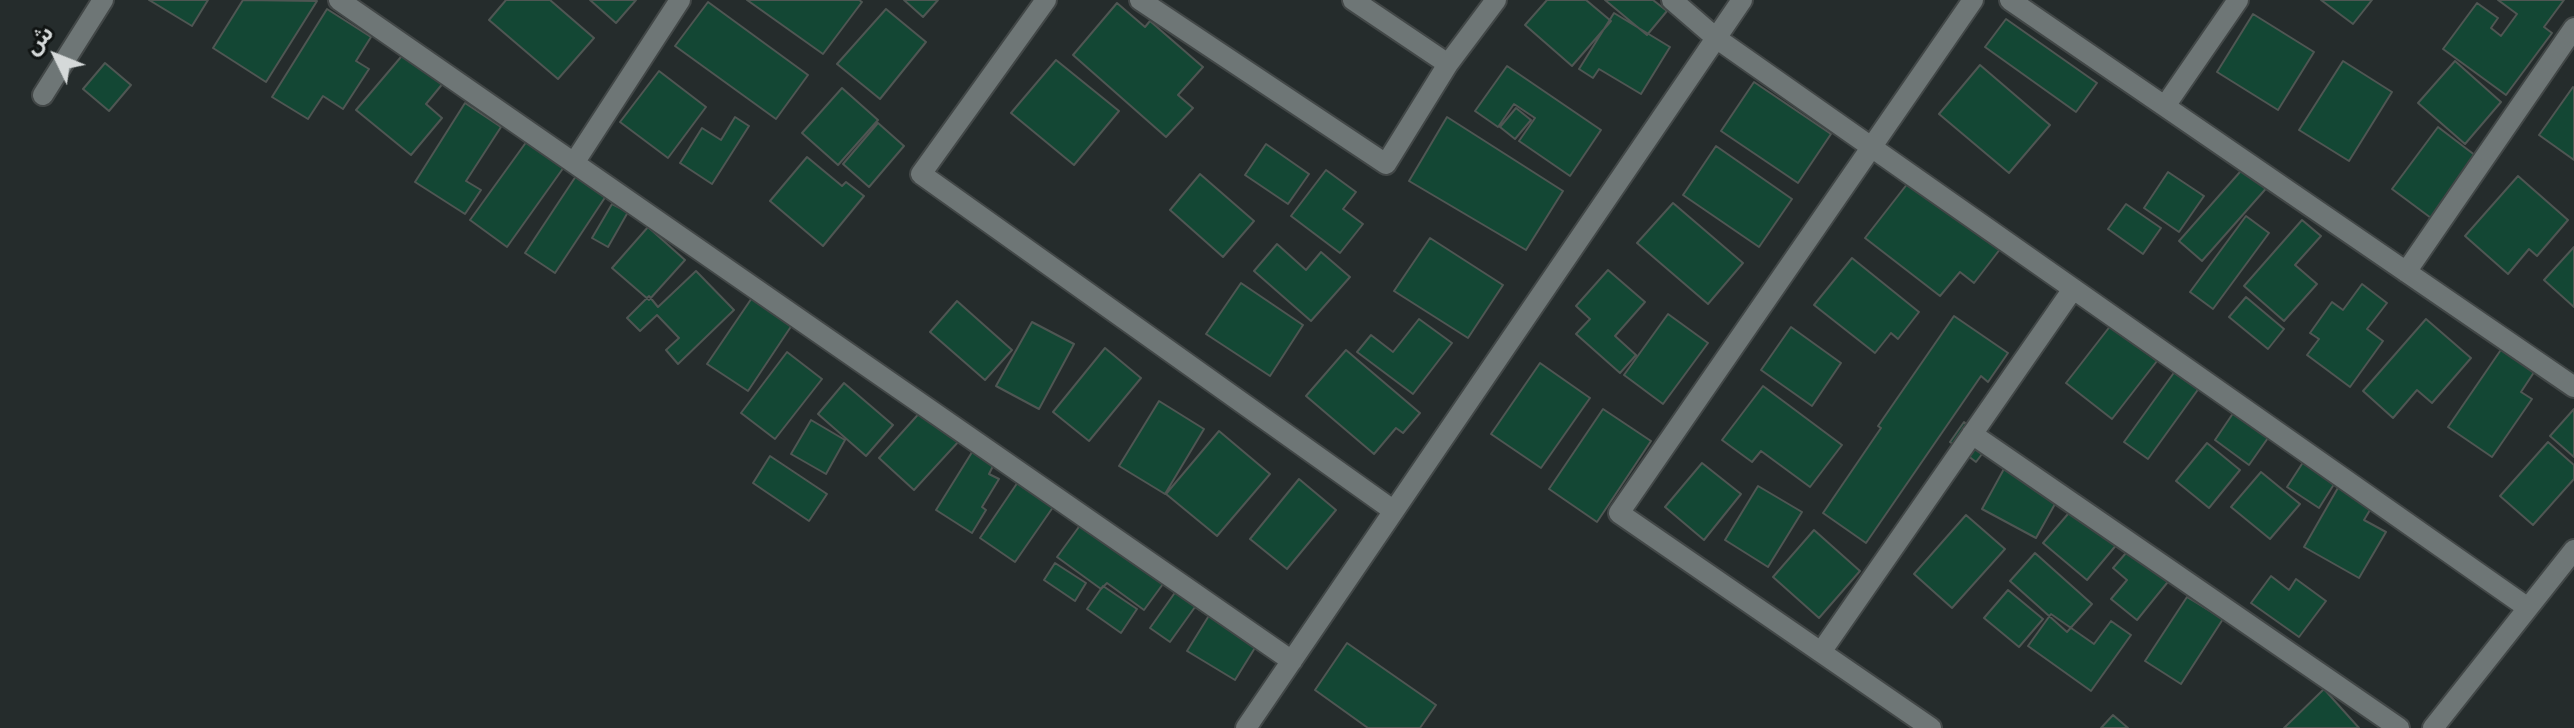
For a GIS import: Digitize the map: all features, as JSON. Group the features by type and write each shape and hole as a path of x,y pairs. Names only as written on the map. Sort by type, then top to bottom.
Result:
{"street":[{"path":"43,95 103,0"},
{"path":"339,0 1292,661"},
{"path":"574,163 680,0"},
{"path":"1046,0 921,174 1394,511"},
{"path":"1140,0 1386,164 1448,64 1496,0"},
{"path":"1353,0 1448,64"},
{"path":"1672,0 1716,38 2528,608"},
{"path":"1246,728 1742,0"},
{"path":"1931,728 1619,513 1973,0"},
{"path":"2010,0 2574,387"},
{"path":"2165,106 2238,0"},
{"path":"2406,272 2574,28"},
{"path":"1821,652 2073,289"},
{"path":"1972,434 2399,728"},
{"path":"2433,728 2574,550"}],"building":[{"path":"149,0 208,0 192,26"},
{"path":"243,0 317,1 266,82 213,48"},
{"path":"506,0 550,0 594,38 558,79 489,20"},
{"path":"590,0 636,0 616,23"},
{"path":"747,0 859,0 862,2 823,54"},
{"path":"904,0 938,0 923,17"},
{"path":"1547,0 1586,0 1611,21 1572,66 1525,25"},
{"path":"1605,0 1653,0 1667,11 1647,35"},
{"path":"2321,0 2372,0 2353,24"},
{"path":"2498,0 2564,0 2544,27 2552,33 2506,95 2443,49 2477,3 2498,18 2491,28 2501,36 2517,14"},
{"path":"708,2 808,75 776,119 675,46"},
{"path":"1117,3 1145,27 1150,21 1203,67 1178,95 1193,108 1166,137 1073,55"},
{"path":"327,9 371,37 356,61 369,69 343,109 323,96 308,119 272,97"},
{"path":"886,9 926,42 880,99 837,64"},
{"path":"1614,13 1670,47 1641,94 1599,69 1593,78 1579,69"},
{"path":"2253,14 2314,52 2278,110 2217,72"},
{"path":"2006,19 2097,83 2076,112 1985,47"},
{"path":"406,51 444,82 426,104 442,118 411,155 356,110"},
{"path":"1056,60 1119,111 1074,165 1011,113"},
{"path":"2343,61 2392,92 2349,161 2299,130"},
{"path":"2455,61 2501,102 2465,144 2418,103"},
{"path":"105,63 131,85 109,111 83,89"},
{"path":"1980,65 2050,125 2009,173 1939,114"},
{"path":"1507,66 1601,130 1570,176 1519,141 1535,118 1514,104 1498,127 1475,111"},
{"path":"659,71 706,107 668,158 620,122"},
{"path":"1754,82 1831,134 1798,183 1721,131"},
{"path":"842,88 878,120 838,165 802,133"},
{"path":"2574,88 2574,160 2539,135"},
{"path":"465,103 501,127 466,181 481,190 465,214 415,182"},
{"path":"1516,108 1531,120 1515,139 1500,127"},
{"path":"735,117 749,126 712,184 680,163 702,128 721,140"},
{"path":"1447,117 1563,191 1526,250 1409,181"},
{"path":"878,123 904,146 869,187 843,164"},
{"path":"2438,127 2476,156 2431,218 2392,189"},
{"path":"527,141 564,167 507,247 470,220"},
{"path":"1266,144 1309,174 1288,204 1245,175"},
{"path":"1716,146 1792,199 1759,247 1683,195"},
{"path":"807,157 842,186 846,182 864,196 823,246 770,201"},
{"path":"2247,164 2270,184 2202,261 2179,241"},
{"path":"1326,170 1356,192 1343,209 1363,224 1340,253 1291,216"},
{"path":"2168,172 2204,196 2179,232 2144,208"},
{"path":"578,173 608,193 555,273 525,253"},
{"path":"1200,174 1254,221 1223,257 1170,210"},
{"path":"1915,174 2004,244 1974,283 1960,272 1940,296 1865,238"},
{"path":"2518,176 2568,220 2537,256 2529,249 2508,274 2465,236"},
{"path":"1673,203 1743,263 1708,304 1637,243"},
{"path":"612,204 628,212 608,247 592,238"},
{"path":"2126,204 2161,228 2143,254 2108,229"},
{"path":"2246,216 2269,233 2213,309 2190,292"},
{"path":"2302,220 2321,236 2295,265 2317,284 2284,321 2244,286"},
{"path":"648,227 685,260 649,300 612,268"},
{"path":"1430,238 1503,285 1468,338 1394,291"},
{"path":"1277,244 1306,270 1321,252 1350,277 1311,321 1254,271"},
{"path":"2574,247 2574,307 2544,280"},
{"path":"1852,258 1919,312 1898,339 1891,333 1875,353 1814,305"},
{"path":"1608,270 1645,302 1615,336 1636,355 1620,373 1576,334 1590,319 1576,306"},
{"path":"696,271 734,310 678,364 666,350 679,338 657,315 640,331 627,318 649,296 658,307"},
{"path":"1241,283 1303,325 1270,376 1206,334"},
{"path":"2362,284 2387,303 2367,329 2383,341 2350,387 2307,355 2319,339 2310,333 2332,302 2343,310"},
{"path":"758,289 798,316 748,391 707,364"},
{"path":"2246,297 2284,329 2268,349 2229,317"},
{"path":"957,301 1012,350 985,380 930,332"},
{"path":"1668,314 1708,343 1663,404 1624,375"},
{"path":"1954,316 2008,353 1988,382 1981,376 1866,543 1823,513"},
{"path":"1419,319 1452,343 1413,394 1357,352 1371,335 1393,352"},
{"path":"2426,319 2471,358 2432,403 2417,390 2393,418 2363,391"},
{"path":"1032,322 1074,344 1039,409 996,386"},
{"path":"2111,325 2157,361 2112,419 2066,383"},
{"path":"1791,327 1841,363 1812,406 1761,370"},
{"path":"2509,338 2542,360 2521,392 2532,399 2492,457 2448,427"},
{"path":"1105,348 1141,378 1089,441 1053,412"},
{"path":"1346,350 1420,413 1403,433 1396,428 1374,454 1306,396"},
{"path":"787,352 822,379 775,439 741,413"},
{"path":"1540,363 1590,398 1541,468 1491,434"},
{"path":"2178,367 2202,384 2148,459 2124,442"},
{"path":"844,383 893,425 866,456 818,414"},
{"path":"1763,386 1842,445 1810,487 1761,451 1752,462 1722,440"},
{"path":"1159,401 1204,429 1165,494 1119,466"},
{"path":"2240,403 2275,428 2249,465 2215,440"},
{"path":"923,409 959,441 914,490 879,458"},
{"path":"1603,409 1651,441 1597,522 1549,489"},
{"path":"2574,409 2574,457 2550,436"},
{"path":"811,420 845,440 826,474 791,454"},
{"path":"1964,422 1991,442 1976,462 1950,442"},
{"path":"1219,431 1270,474 1217,536 1166,494"},
{"path":"2548,442 2574,465 2574,479 2533,525 2500,496"},
{"path":"2207,443 2240,470 2209,508 2176,481"},
{"path":"974,449 995,462 989,474 999,479 982,507 986,510 972,533 936,510"},
{"path":"2311,450 2343,470 2319,508 2287,487"},
{"path":"770,456 827,494 809,521 753,483"},
{"path":"2011,456 2065,486 2036,538 1982,509"},
{"path":"1702,463 1741,494 1704,540 1665,507"},
{"path":"2261,472 2300,504 2270,539 2231,507"},
{"path":"1022,476 1058,500 1015,562 980,538"},
{"path":"1299,479 1336,510 1287,569 1250,539"},
{"path":"1758,486 1802,512 1768,567 1725,540"},
{"path":"2339,486 2373,505 2364,520 2386,532 2359,578 2304,547"},
{"path":"2080,500 2123,537 2087,580 2043,543"},
{"path":"1089,513 1171,573 1144,610 1107,583 1101,589 1057,557"},
{"path":"1966,515 2005,549 1952,608 1914,574"},
{"path":"1814,530 1860,571 1819,618 1773,577"},
{"path":"2132,546 2171,578 2137,620 2111,599 2127,580 2113,568"},
{"path":"2035,553 2092,604 2067,632 2010,581"},
{"path":"1055,563 1086,583 1075,601 1044,580"},
{"path":"2271,576 2289,590 2296,579 2326,601 2299,637 2251,603"},
{"path":"1181,584 1213,606 1207,615 1195,607 1170,642 1150,628"},
{"path":"1103,586 1137,609 1121,633 1087,609"},
{"path":"2008,590 2043,619 2019,647 1984,618"},
{"path":"2187,597 2223,619 2181,684 2145,661"},
{"path":"1218,601 1266,630 1235,680 1187,651"},
{"path":"2051,614 2094,644 2111,621 2131,635 2091,691 2028,646"},
{"path":"1347,643 1436,705 1420,728 1368,728 1315,690"},
{"path":"2324,689 2359,728 2284,728"},
{"path":"2113,715 2128,728 2101,728"}]}
